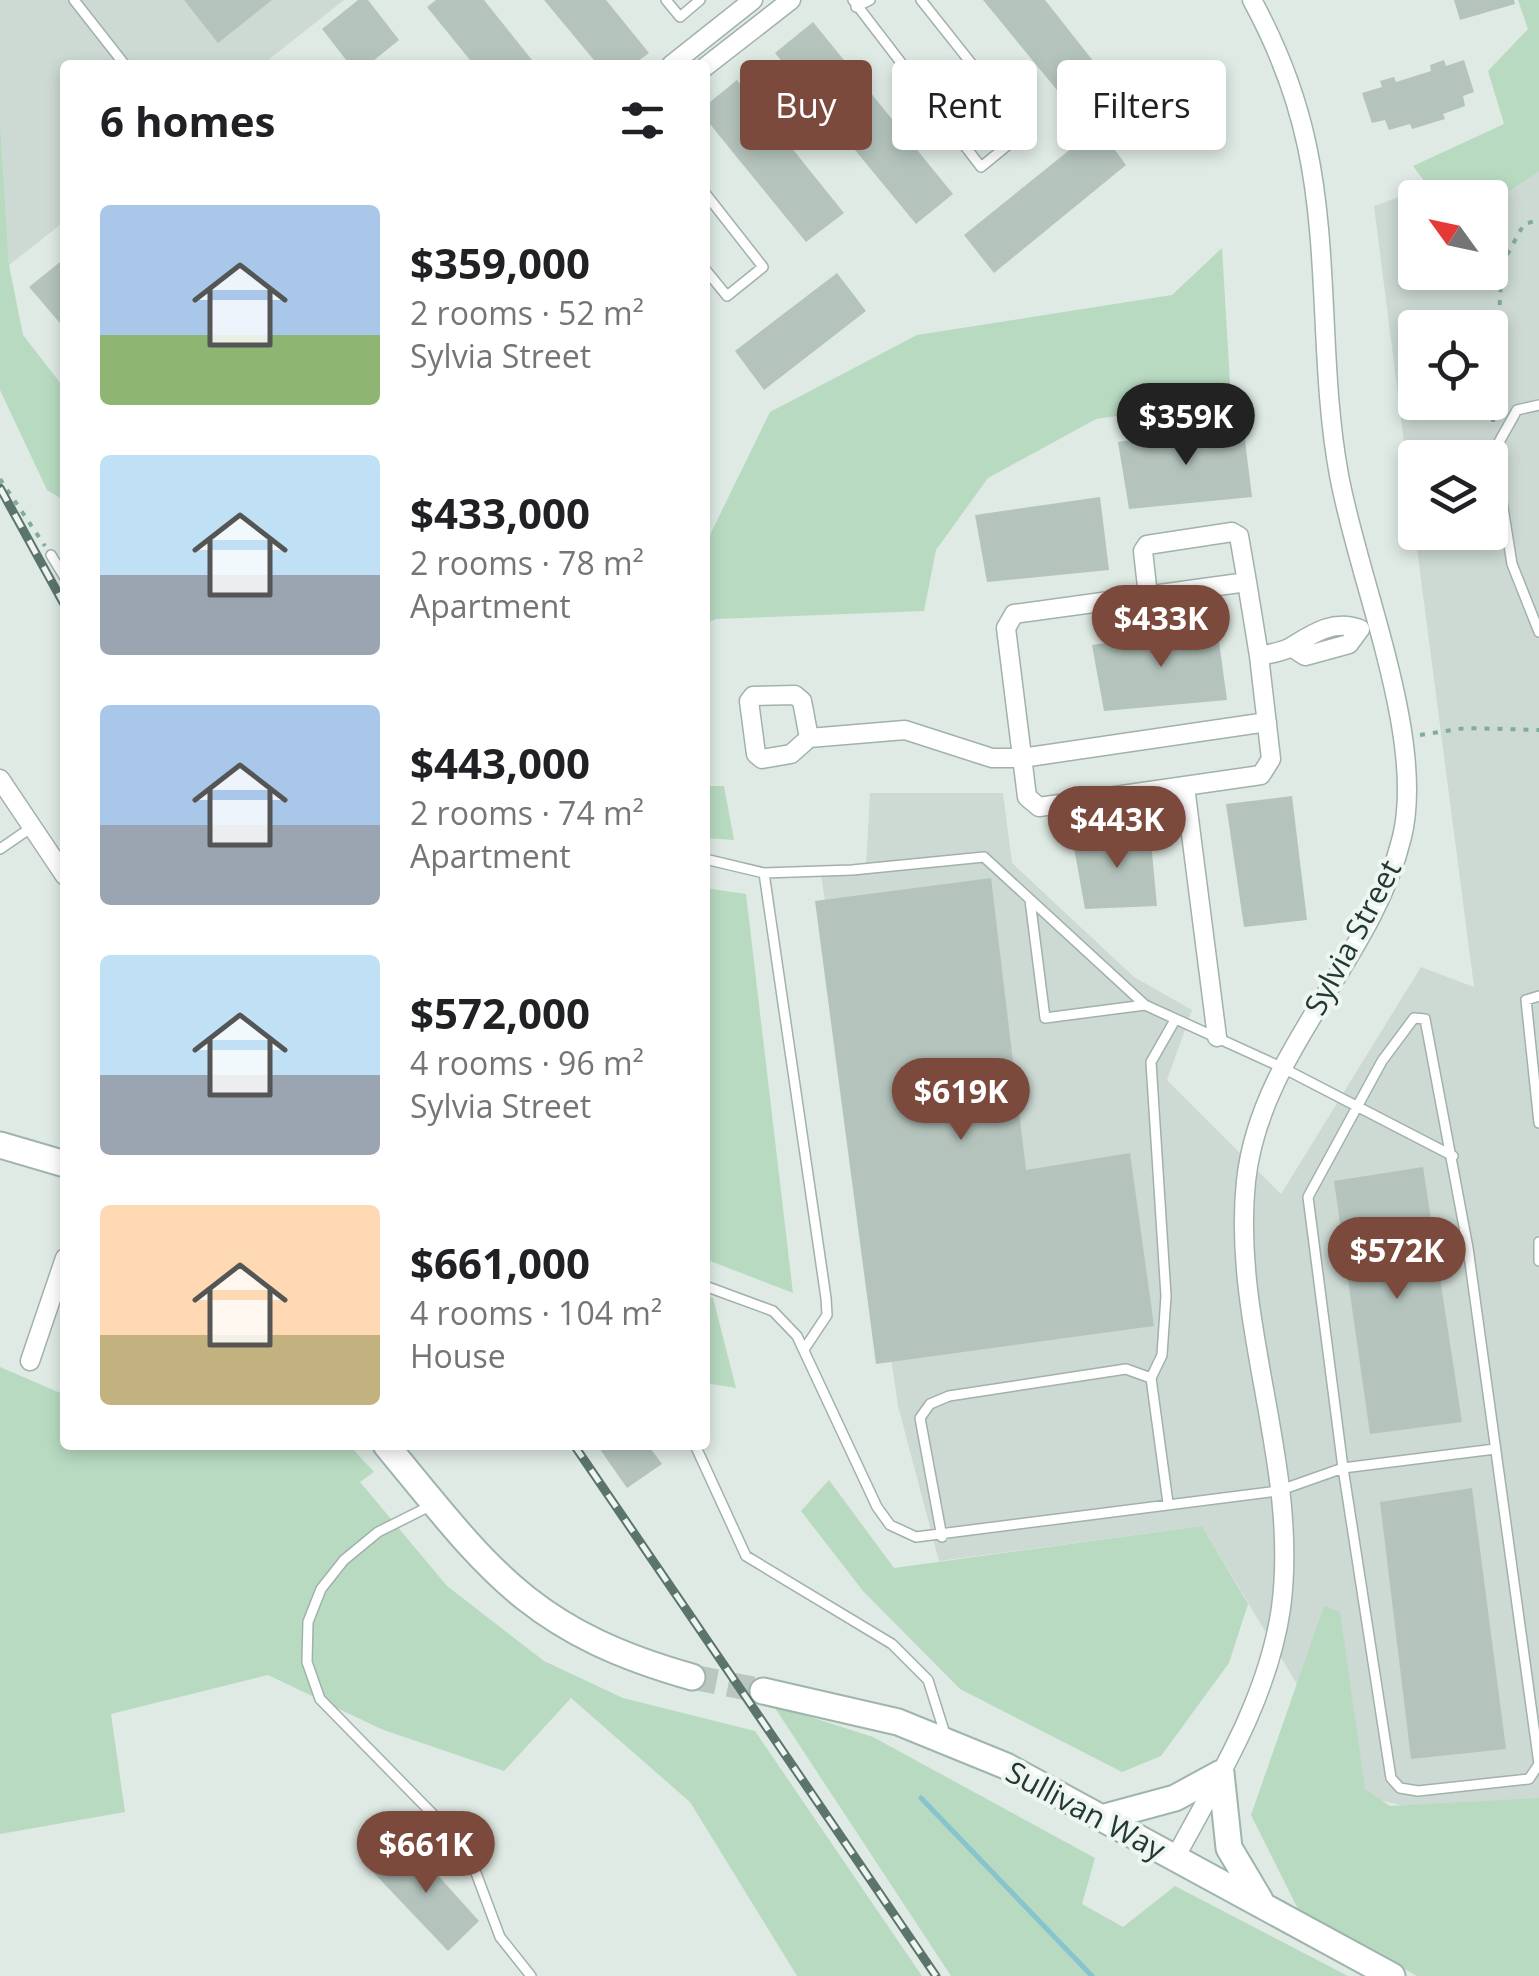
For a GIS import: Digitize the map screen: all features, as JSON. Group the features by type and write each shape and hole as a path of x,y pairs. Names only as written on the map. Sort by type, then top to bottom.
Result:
{"main road":[{"path":"0,1145 60,1163"},
{"path":"390,1450 481,1560 544,1615 622,1656 692,1677"},
{"name":"Sullivan Way","path":"762,1691 848,1708 947,1740 1101,1818 1392,1976"},
{"path":"1101,1818 1174,1798 1221,1773 1232,1858 1266,1907"}],"street":[{"path":"710,64 791,0"},
{"name":"Sylvia Street","path":"1175,1858 1245,1727 1273,1648 1284,1565 1244,1226 1253,1144 1281,1067 1372,914 1396,859 1408,793 1403,731 1367,627 1336,456 1308,148 1288,78 1252,0"},
{"path":"678,60 742,3"},
{"path":"1148,596 1143,551 1147,545 1232,532 1239,536 1258,656 1271,758 1261,776 1040,807 1027,797 1008,619 1014,614 1148,596 1246,582"},
{"path":"1258,656 1291,647 1305,656 1349,644 1367,627"},
{"path":"809,738 904,730 992,758 1022,758 1267,722"},
{"path":"2,786 60,869"},
{"path":"1185,786 1217,1037"},
{"path":"30,1361 60,1273"}],"lane":[{"path":"74,0 121,60"},
{"path":"666,0 680,18 700,0"},
{"path":"870,0 855,4 980,167 1026,131 921,0"},
{"path":"742,3 755,26"},
{"path":"710,200 763,267 727,296 710,275"},
{"path":"1500,440 1517,410 1539,405"},
{"path":"1508,539 1512,564 1539,632"},
{"path":"52,555 60,569"},
{"path":"0,849 32,827"},
{"path":"710,860 764,873 852,870 984,857 1146,1006 1281,1067 1453,1156"},
{"path":"764,873 826,1298 827,1315 804,1348"},
{"path":"1030,900 1045,1018 1146,1006"},
{"path":"1539,996 1526,1000 1539,1123"},
{"path":"1425,1019 1429,1023 1453,1156 1539,1764 1528,1779 1418,1791 1400,1788 1391,1778 1343,1468 1308,1197 1356,1106 1406,1024 1425,1019"},
{"path":"1168,1504 1151,1378 1162,1355 1166,1296 1152,1062 1175,1020"},
{"path":"1539,1242 1539,1261"},
{"path":"710,1288 774,1311 804,1348 862,1480 890,1526 916,1537 942,1537 1278,1490 1343,1468 1496,1449"},
{"path":"942,1537 920,1418 930,1404 949,1396 1126,1369 1151,1378"},
{"path":"697,1450 746,1556 892,1644 928,1680 947,1740"},
{"path":"434,1504 378,1532 344,1560 321,1590 308,1622 308,1662 320,1698 467,1848 500,1936 531,1976"}],"path":[{"path":"1494,440 1492,372 1502,264 1524,224 1539,220"},
{"path":"0,479 52,555"},
{"path":"1403,731 1424,736 1466,728 1539,730"}],"shaded area":[{"path":"0,0 344,0 268,60 60,60 60,225 9,265 0,120"},
{"path":"1539,148 1539,1976 1412,1808 1364,1796 1202,1526 939,1561 898,1406 821,874 866,867 870,793 1003,793 1012,863 1134,977 1192,1010 1167,1080 1281,1194 1421,967 1474,987 1417,550 1508,550 1508,440 1404,440 1401,420 1508,420 1508,310 1398,310 1398,395 1374,206 1398,198 1398,290 1508,290 1508,180 1448,180"}],"green space":[{"path":"1518,0 1539,0 1539,171 1508,192 1508,180 1423,180 1413,166 1504,124 1488,71 1528,29"},
{"path":"0,120 9,265 23,335 60,383 60,498 47,490 0,390"},
{"path":"1222,248 1231,400 1096,419 988,478 936,550 924,611 710,622 710,535 770,412 917,335 1172,295"},
{"path":"710,786 724,786 734,840 710,838"},
{"path":"710,889 746,894 793,1293 710,1261"},
{"path":"710,1297 713,1298 736,1388 710,1384"},
{"path":"0,1367 60,1393 60,1450 354,1450 374,1472 360,1482 447,1586 544,1661 623,1698 755,1731 922,1976 797,1976 690,1802 571,1698 504,1771 381,1729 268,1675 111,1714 125,1812 0,1834"},
{"path":"829,1480 894,1568 1202,1526 1248,1604 1229,1663 1161,1756 1122,1772 960,1689 863,1591 801,1511"},
{"path":"1324,1606 1340,1612 1365,1789 1390,1806 1539,1798 1539,1976 1417,1976 1298,1909 1251,1815"},
{"path":"773,1705 873,1737 1095,1858 1082,1904 1123,1927 1175,1886 1348,1976 951,1976"}],"building":[{"path":"184,0 272,0 218,43"},
{"path":"358,0 368,0 399,40 374,60 346,60 322,29"},
{"path":"436,0 484,0 532,60 470,60 427,7"},
{"path":"544,0 606,0 649,53 640,60 594,60"},
{"path":"983,0 1045,0 1092,60 1057,60 1057,90 1037,66 1037,60 1032,60"},
{"path":"1454,0 1514,0 1515,4 1460,20"},
{"path":"813,22 844,60 781,60 775,53"},
{"path":"1444,60 1446,66 1464,60 1474,92 1463,96 1465,106 1443,114 1445,119 1412,129 1410,124 1389,130 1385,120 1372,123 1362,93 1382,87 1380,81 1394,77 1396,82 1431,71 1430,65"},
{"path":"737,80 740,150 793,150 844,213 806,242 710,124 710,102"},
{"path":"872,94 892,119 892,150 917,150 953,194 916,224 855,150 872,150"},
{"path":"1069,150 1115,150 1126,165 994,273 964,235"},
{"path":"60,262 60,323 29,287"},
{"path":"837,273 866,311 764,390 735,351"},
{"path":"1243,424 1252,497 1129,509 1118,442"},
{"path":"1100,497 1109,570 987,582 975,515"},
{"path":"1217,627 1227,700 1104,711 1092,645"},
{"path":"1292,796 1307,920 1244,927 1226,804"},
{"path":"1150,831 1157,906 1085,909 1073,842"},
{"path":"991,878 1026,1170 1130,1153 1154,1326 876,1364 815,901"},
{"path":"1423,1167 1462,1422 1370,1434 1334,1181"},
{"path":"600,1450 652,1450 662,1464 627,1488"},
{"path":"1472,1488 1506,1749 1411,1759 1380,1502"},
{"path":"407,1841 479,1921 448,1951 372,1871"}],"waterway":[{"path":"921,1798 1092,1976"}],"tunnel":[{"path":"692,1677 763,1691"}],"railway":[{"path":"0,488 60,597"},
{"path":"577,1450 936,1976"}]}
